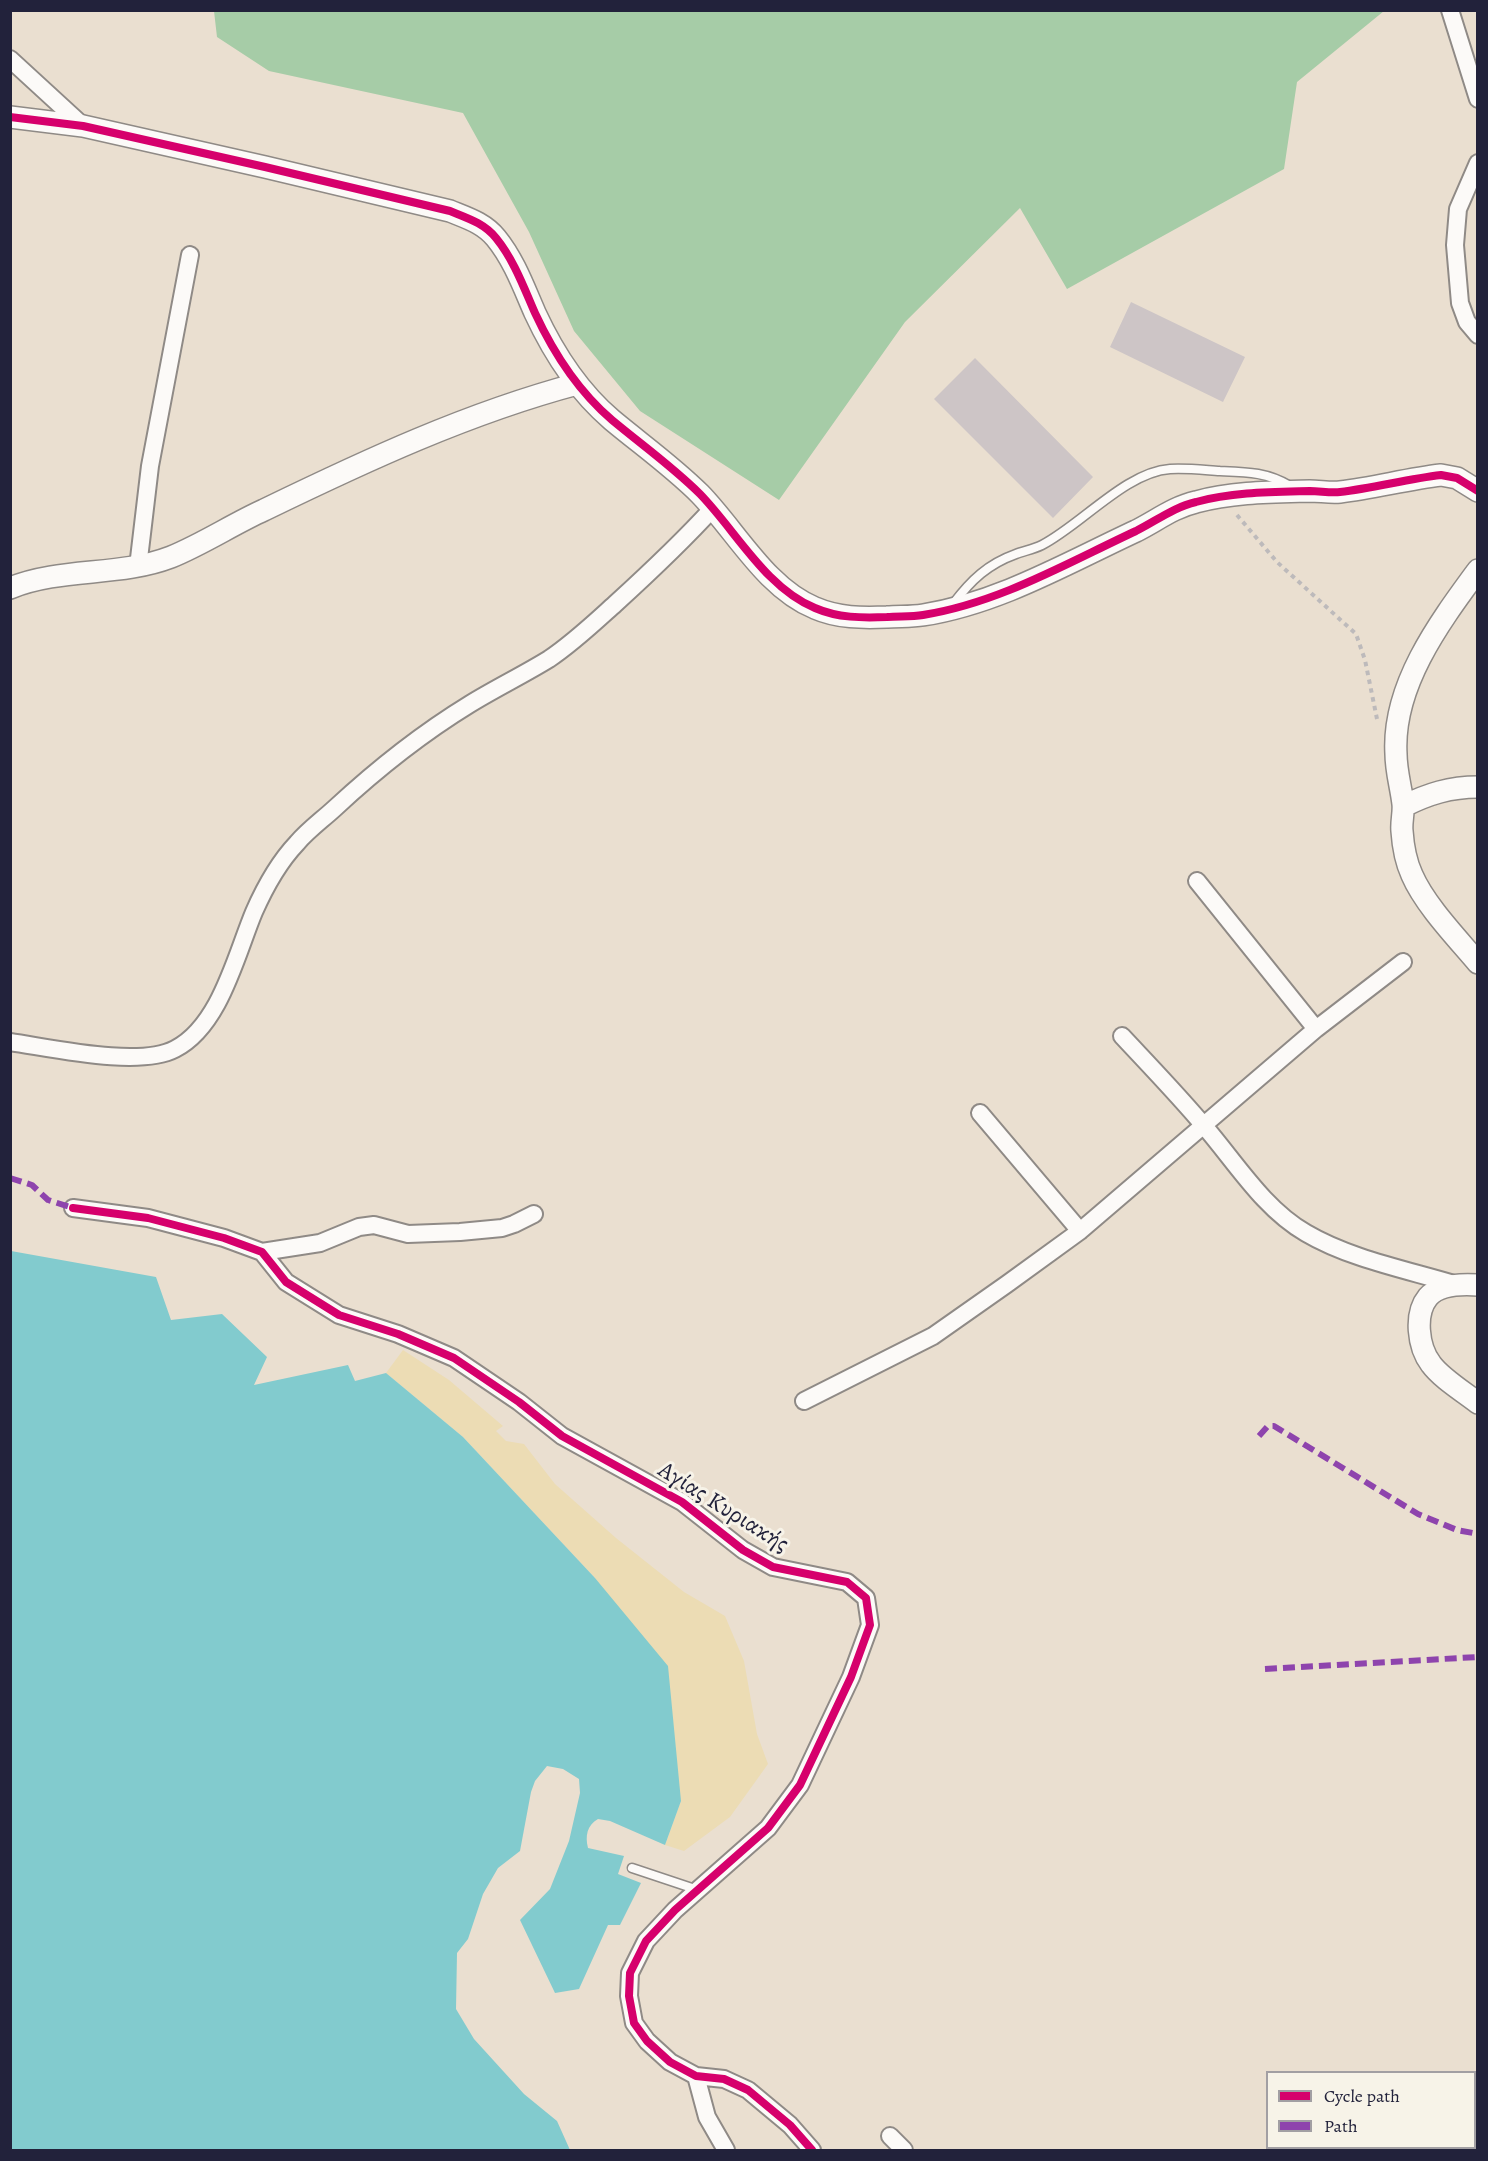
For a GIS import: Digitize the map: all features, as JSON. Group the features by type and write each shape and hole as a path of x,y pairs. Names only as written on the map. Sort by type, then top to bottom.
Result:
{"street":[{"path":"1450,10 1478,99"},
{"path":"10,59 83,126"},
{"path":"10,117 83,126 438,208 479,223 496,237 522,282 550,343 577,384 612,420 659,457 713,508 777,584 796,598 828,613 855,618 921,615 950,609 1010,590 1143,528 1166,513 1191,503 1222,495 1337,492 1442,475 1457,478 1478,491"},
{"path":"1478,163 1458,209 1455,245 1460,303 1467,322 1478,335"},
{"path":"138,567 150,466 190,255"},
{"path":"10,588 36,579 60,575 112,572 138,567 173,556 264,510 435,432 533,396 577,384"},
{"path":"10,1042 117,1057 153,1057 175,1049 190,1039 205,1022 220,997 268,883 295,845 372,774 405,748 472,703 550,658 580,635 665,559 713,508"},
{"path":"1478,570 1437,630 1415,669 1406,689 1396,730 1395,753 1404,806 1402,830 1405,856 1422,894 1478,963"},
{"path":"1404,806 1440,791 1478,787"},
{"path":"1197,882 1316,1029"},
{"path":"804,1401 933,1336 1080,1231 1316,1029 1403,962"},
{"path":"1122,1036 1283,1217 1304,1232 1329,1245 1467,1285"},
{"path":"980,1113 1080,1231"},
{"path":"73,1208 148,1218 224,1238 262,1252 320,1243 359,1227 374,1225 408,1234 460,1232 502,1228 534,1214"},
{"name":"Αγίας Κυριακής","path":"262,1252 286,1282 321,1304 339,1315 398,1334 454,1358 519,1402 562,1436 682,1502 743,1550 773,1567 847,1582 866,1598 870,1625 850,1677 800,1785 768,1828 698,1890 646,1941 630,1973 628,1996 634,2023 646,2041 670,2062 696,2076 723,2079 748,2090 790,2125 812,2151"},
{"path":"1467,1285 1437,1291 1429,1297 1421,1315 1419,1329 1421,1344 1431,1365 1478,1403"},
{"path":"696,2076 707,2117 726,2151"},
{"path":"890,2136 904,2151"}],"lane":[{"path":"950,609 967,585 989,566 1041,545 1073,525 1107,499 1150,474 1170,469 1245,472 1275,477 1300,492"},
{"path":"632,1868 698,1890"}],"path":[{"path":"1222,495 1277,562 1356,634 1365,660 1378,723"}],"green space":[{"path":"214,10 1384,11 1297,82 1284,169 1067,289 1020,208 905,322 779,500 640,411 574,331 529,232 463,113 269,71 217,37"}],"sand":[{"path":"403,1350 449,1380 503,1426 496,1431 506,1441 524,1444 555,1484 616,1538 684,1592 725,1616 744,1661 757,1734 768,1764 730,1817 684,1851 665,1845 681,1801 595,1578 463,1437 386,1373"}],"water":[{"path":"11,1251 156,1277 171,1320 222,1314 267,1357 254,1385 348,1365 355,1381 386,1373 463,1437 595,1578 668,1666 681,1801 665,1845 610,1821 598,1819 589,1828 588,1848 624,1856 618,1874 641,1883 620,1925 608,1925 579,1989 555,1993 520,1920 550,1889 569,1841 580,1793 579,1779 563,1769 547,1766 535,1781 520,1851 498,1868 483,1894 468,1939 457,1953 456,2009 474,2039 524,2094 557,2121 570,2150 11,2150"}],"building":[{"path":"1131,302 1245,357 1223,402 1110,347"},
{"path":"975,358 1093,477 1053,518 934,399"}],"marked path":[{"path":"10,1178 32,1185 48,1200 73,1208"},
{"path":"1259,1436 1268,1426 1274,1426 1418,1514 1457,1530 1478,1534"},
{"path":"1265,1669 1478,1657"}],"cycle path":[{"path":"10,117 83,126 265,167 450,211 481,225 496,238 508,255 550,343 588,397 612,420 690,484 781,587 797,599 832,614 859,617 914,616 979,601 1006,592 1058,568 1180,507 1210,499 1267,492 1340,492 1441,475 1457,478 1478,491"},
{"path":"73,1208 148,1218 224,1238 262,1252 286,1282 339,1315 398,1334 454,1358 519,1402 562,1436 682,1502 743,1550 773,1567 847,1582 866,1598 870,1625 851,1677 800,1785 768,1828 675,1910 646,1941 630,1973 629,1996 634,2023 647,2041 670,2062 696,2076 724,2079 748,2090 790,2125 812,2150"}]}
